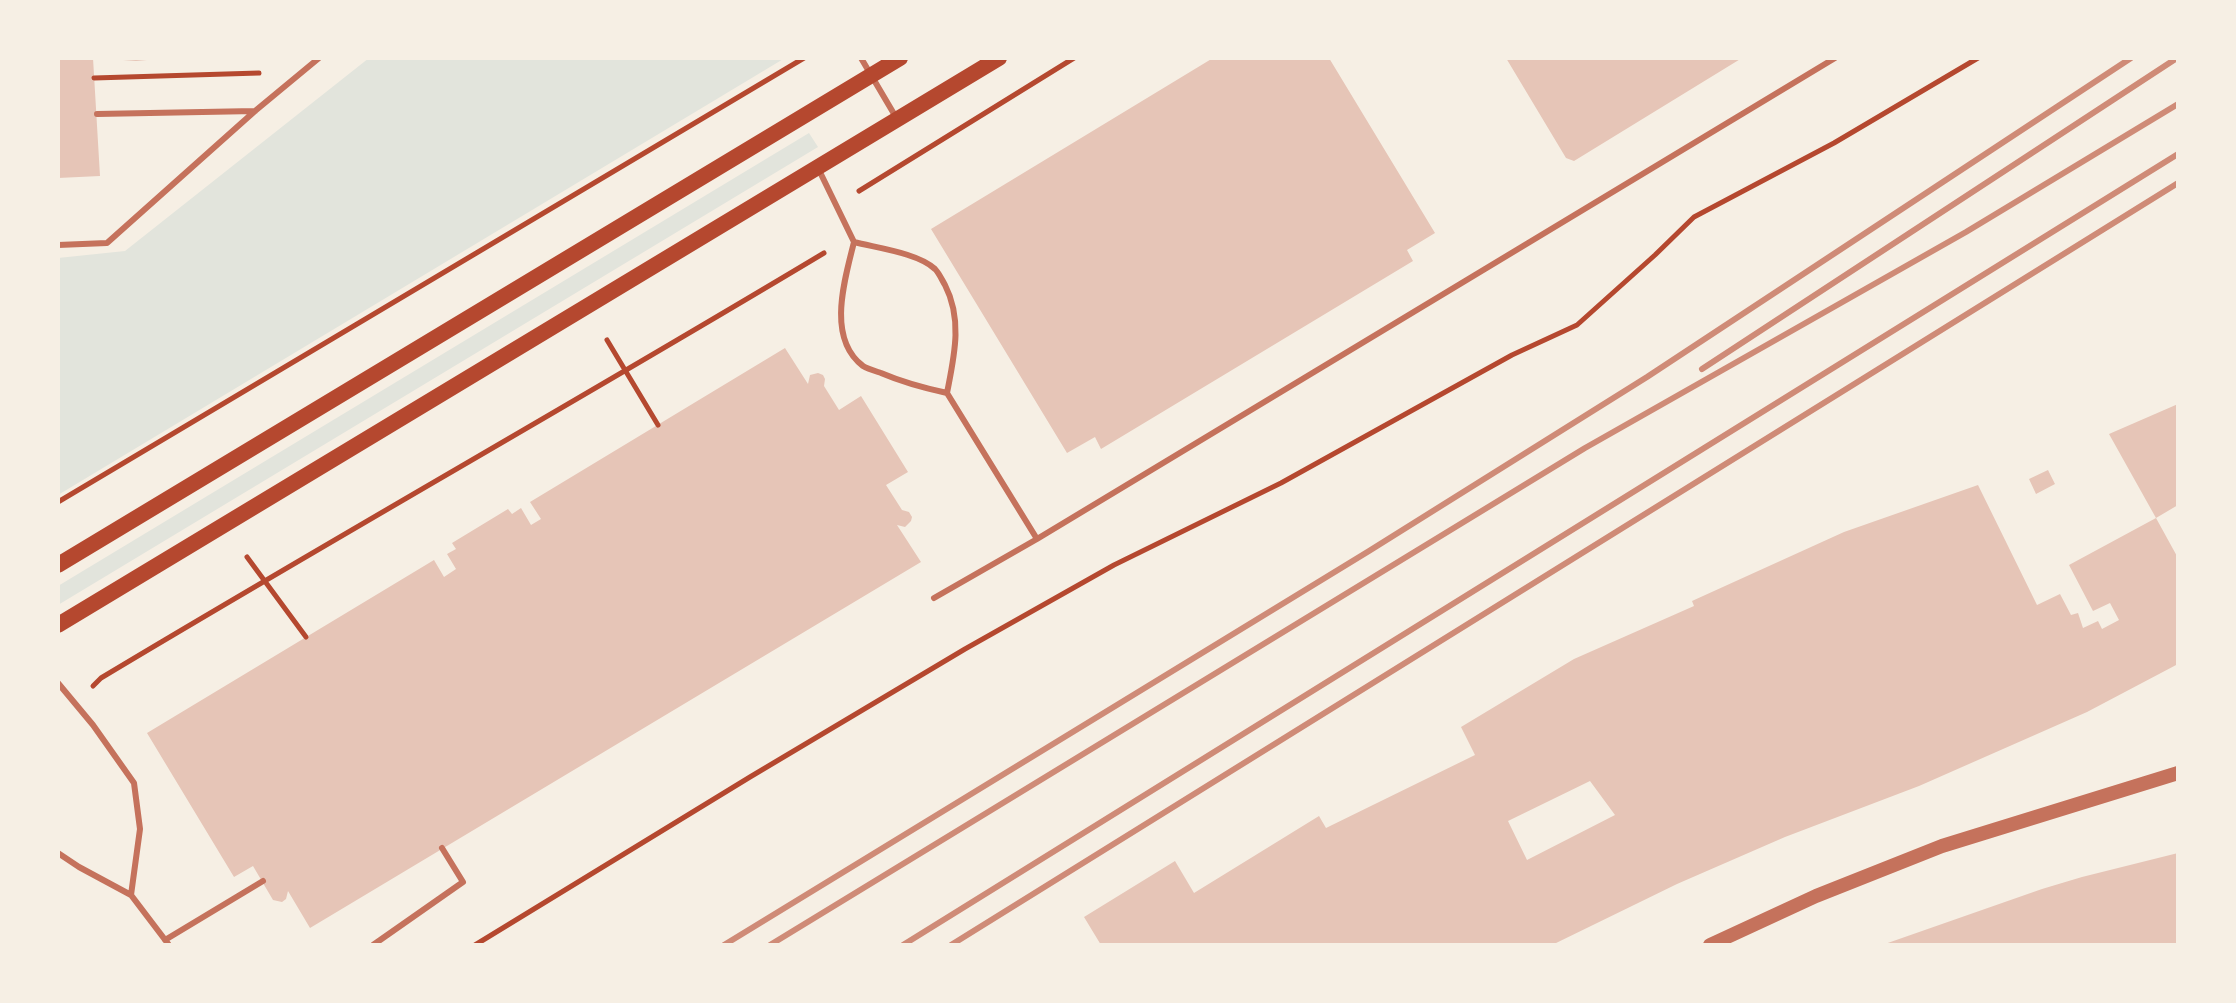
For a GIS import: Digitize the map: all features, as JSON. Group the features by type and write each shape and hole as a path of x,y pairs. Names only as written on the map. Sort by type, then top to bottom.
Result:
{"main road":[{"path":"58,565 900,58"},
{"path":"58,625 999,58"}],"street":[{"path":"1710,945 1816,896 1942,846 2178,773"}],"lane":[{"path":"58,245 107,243 319,58"},
{"path":"861,58 897,119"},
{"path":"934,598 1835,58"},
{"path":"97,114 255,111"},
{"path":"818,168 852,239 841,305 841,326 850,350 864,366 906,383 947,393"},
{"path":"852,239 918,259 936,270 957,316 947,393 1037,539"},
{"path":"58,683 134,783 140,829 131,895"},
{"path":"373,945 463,882 442,848"},
{"path":"58,853 131,895 167,942 263,881"}],"path":[{"path":"58,502 804,58"},
{"path":"858,192 1074,58"},
{"path":"475,945 1019,618 1114,565 1281,483 1512,355 1577,325 1694,217 1834,143 1978,58"},
{"path":"94,78 271,73"},
{"path":"76,704 101,678 264,580 852,239"},
{"path":"607,340 658,425"},
{"path":"247,557 306,637"}],"shaded area":[{"path":"369,58 785,58 58,495 58,258 125,251"},
{"path":"809,133 818,147 58,605 58,586"}],"building":[{"path":"58,58 93,58 100,176 58,178"},
{"path":"146,58 147,60 123,60"},
{"path":"1213,58 1329,58 1435,233 1407,250 1413,261 1101,449 1095,437 1067,453 931,229"},
{"path":"1506,58 1742,58 1574,161 1566,158"},
{"path":"785,348 808,384 810,375 823,375 824,386 839,410 861,396 908,472 886,485 902,510 912,517 905,527 897,525 921,562 310,928 288,891 282,902 273,900 253,866 234,877 147,733 434,560 444,577 456,569 447,554 456,549 452,543 508,509 512,514 521,508 531,525 541,519 530,502"},
{"path":"2178,404 2178,505 2156,518 2109,434"},
{"path":"2048,470 2055,484 2036,494 2029,479"},
{"path":"1978,485 2037,605 2060,594 2071,615 2078,613 2083,628 2098,621 2102,629 2119,620 2110,603 2093,611 2069,565 2156,518 2178,558 2178,664 2087,712 1919,786 1785,837 1677,884 1552,945 1101,945 1084,917 1175,861 1194,893 1319,816 1326,828 1475,755 1461,727 1574,659 1694,606 1692,601 1844,532","holes":["1590,781 1615,815 1527,860 1508,821"]},
{"path":"2178,853 2178,945 1882,945 2042,889"}],"railway":[{"path":"724,945 1369,551 1647,377 2131,58"},
{"path":"1702,369 2177,58"},
{"path":"770,945 1585,448 1966,232 2178,104"},
{"path":"903,945 2178,154"},
{"path":"951,945 2178,183"}]}
